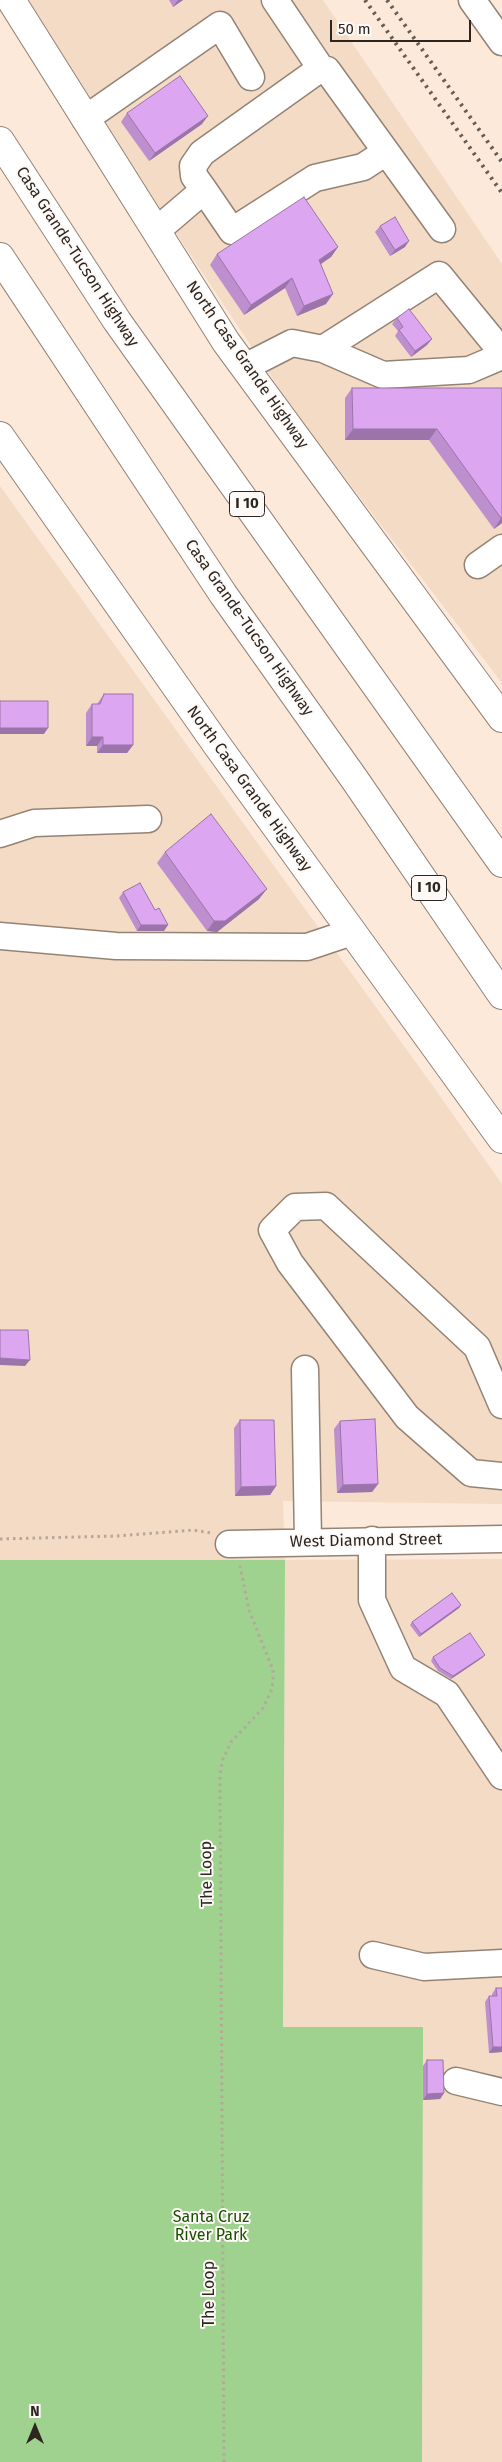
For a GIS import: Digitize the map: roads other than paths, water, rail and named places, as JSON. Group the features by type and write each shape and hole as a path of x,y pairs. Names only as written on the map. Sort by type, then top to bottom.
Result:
{"main road":[{"name":"North Casa Grande Highway","path":"10,0 226,342 502,718"},
{"name":"Casa Grande-Tucson Highway","path":"0,140 117,321 502,863"},
{"name":"Casa Grande-Tucson Highway","path":"0,257 222,594 361,788 502,995"},
{"name":"North Casa Grande Highway","path":"0,436 217,745 502,1139"}],"street":[{"path":"275,0 322,70"},
{"path":"472,0 502,42"},
{"path":"85,119 220,25 251,77"},
{"path":"386,152 363,167 315,178 232,231 194,176 193,166 202,153 317,70 328,70 442,229"},
{"path":"156,231 204,190"},
{"path":"323,349 439,275 502,352"},
{"path":"245,367 292,343 323,349 383,375 469,370 502,356"},
{"path":"478,565 502,548"},
{"path":"0,834 34,823 148,819"},
{"path":"0,936 116,946 307,947 352,932"},
{"path":"502,1405 477,1347 326,1206 295,1206 272,1230 290,1263 407,1417 471,1473 502,1476"},
{"path":"305,1369 308,1541"},
{"name":"West Diamond Street","path":"230,1544 308,1541 502,1539"},
{"path":"372,1540 372,1600 403,1668 447,1694 502,1776"},
{"path":"373,1955 424,1967 502,1962"},
{"path":"456,2081 502,2092"}],"railway":[{"path":"365,0 502,193"},
{"path":"387,0 502,162"}],"park label":[{"name":"Santa Cruz River Park","path":"211,2227"}]}
